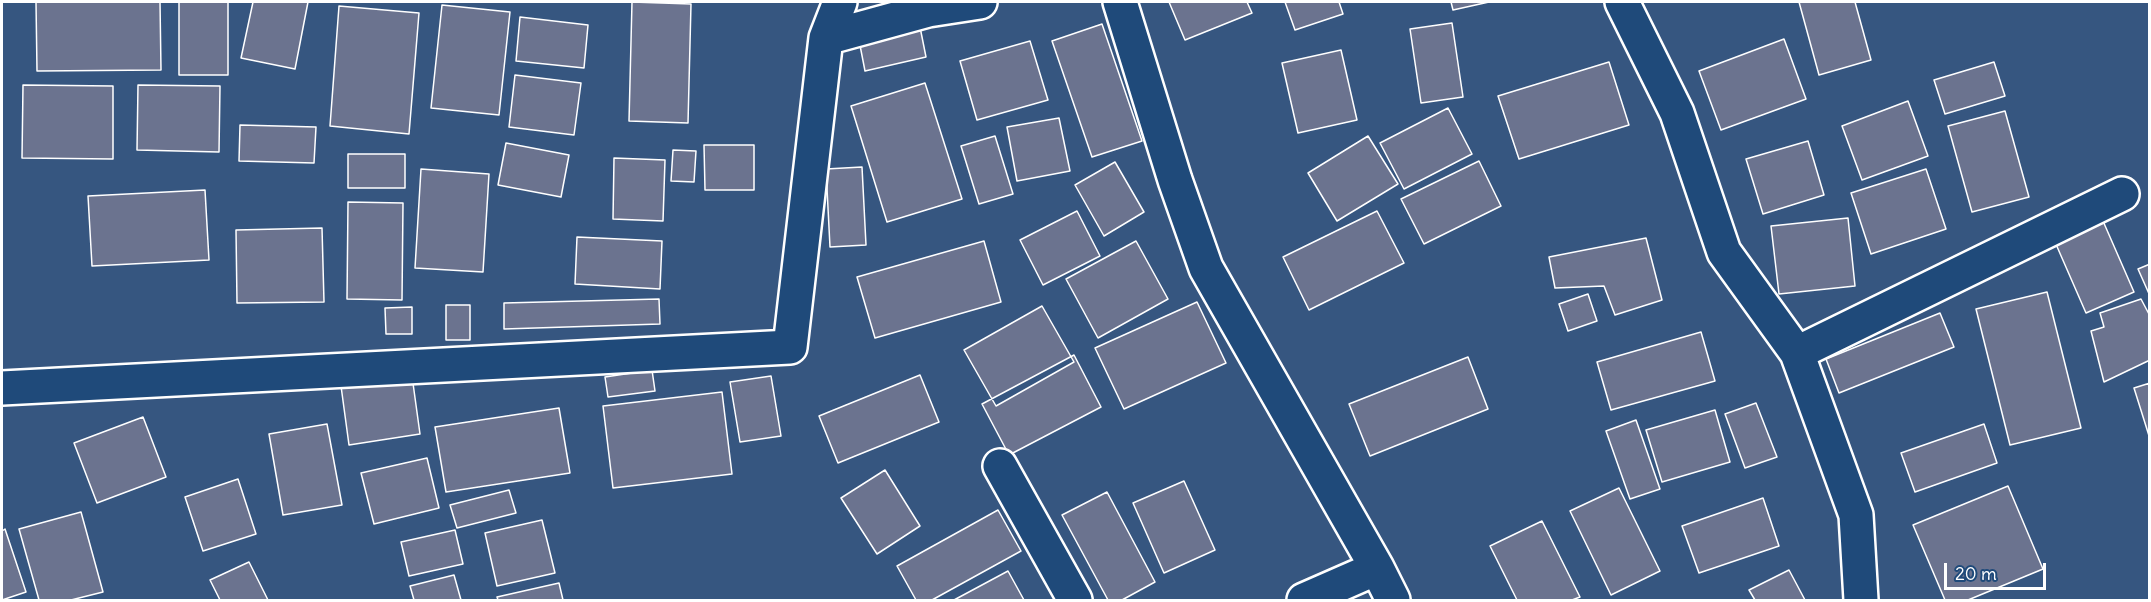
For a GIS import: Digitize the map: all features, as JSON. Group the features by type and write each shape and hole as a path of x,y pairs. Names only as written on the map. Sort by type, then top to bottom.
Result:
{"street":[{"path":"2,388 789,347 826,38 840,2"},
{"path":"826,38 924,6 980,2"},
{"path":"1120,2 1175,180 1206,268 1393,600"},
{"path":"1622,2 1677,113 1725,252 1797,353 1856,514 1861,600"},
{"path":"1797,353 2122,194"},
{"path":"1000,466 1075,600"},
{"path":"1304,600 1377,568"}],"building":[{"path":"36,2 160,2 161,70 37,71"},
{"path":"179,2 228,2 228,75 179,75"},
{"path":"253,2 308,2 295,69 241,58"},
{"path":"632,2 691,4 688,123 629,121"},
{"path":"1169,2 1247,2 1252,13 1185,40"},
{"path":"1285,2 1339,2 1343,14 1295,30"},
{"path":"1451,2 1489,2 1453,10"},
{"path":"1799,2 1855,2 1871,60 1819,75"},
{"path":"442,5 510,12 499,115 431,108"},
{"path":"339,6 419,13 409,134 330,126"},
{"path":"520,17 588,25 584,68 516,61"},
{"path":"919,22 926,57 865,71 858,35"},
{"path":"1452,23 1463,97 1421,103 1410,29"},
{"path":"1102,24 1142,141 1092,157 1052,41"},
{"path":"1784,39 1806,99 1721,130 1699,71"},
{"path":"1030,41 1048,100 977,120 960,61"},
{"path":"1341,50 1357,120 1298,133 1282,63"},
{"path":"1609,62 1629,125 1519,159 1498,96"},
{"path":"1994,62 2005,96 1945,114 1934,80"},
{"path":"515,75 581,83 574,135 509,127"},
{"path":"925,83 962,199 887,222 851,106"},
{"path":"23,85 113,86 113,159 22,158"},
{"path":"138,85 220,86 219,152 137,150"},
{"path":"1908,101 1928,156 1862,180 1842,126"},
{"path":"1448,108 1472,154 1404,189 1380,143"},
{"path":"2005,111 2029,197 1972,212 1948,126"},
{"path":"1059,118 1070,171 1017,181 1007,127"},
{"path":"240,125 316,127 314,163 239,161"},
{"path":"995,136 1013,194 979,204 961,146"},
{"path":"1368,136 1398,184 1337,221 1308,173"},
{"path":"1808,141 1824,195 1763,214 1746,159"},
{"path":"506,143 569,155 561,197 498,185"},
{"path":"704,145 754,145 754,190 705,190"},
{"path":"673,150 696,151 694,182 671,181"},
{"path":"348,154 405,154 405,188 348,188"},
{"path":"614,158 665,160 663,221 613,219"},
{"path":"1479,161 1501,206 1424,244 1401,199"},
{"path":"1115,162 1144,212 1104,236 1075,185"},
{"path":"862,167 866,245 830,247 826,169"},
{"path":"421,169 489,174 483,272 415,268"},
{"path":"1926,169 1946,229 1871,254 1851,193"},
{"path":"205,190 209,260 92,266 88,196"},
{"path":"348,202 403,203 402,300 347,299"},
{"path":"1077,211 1100,256 1043,285 1020,240"},
{"path":"1377,211 1404,263 1309,310 1283,257"},
{"path":"1848,218 1855,286 1779,294 1771,226"},
{"path":"2103,221 2134,292 2086,313 2055,242"},
{"path":"322,228 324,302 237,303 236,230"},
{"path":"577,237 662,241 660,289 575,284"},
{"path":"1646,238 1662,300 1615,315 1604,286 1555,288 1549,257"},
{"path":"984,241 1001,302 875,338 857,277"},
{"path":"1136,241 1168,299 1098,338 1066,279"},
{"path":"2150,264 2150,296 2138,269"},
{"path":"2047,292 2081,428 2010,445 1976,309"},
{"path":"1588,294 1597,321 1568,331 1559,304"},
{"path":"659,299 660,324 504,329 504,303"},
{"path":"2141,299 2150,316 2150,360 2104,382 2091,331 2104,327 2100,313"},
{"path":"1197,302 1226,363 1124,409 1095,348"},
{"path":"446,305 470,305 470,340 446,340"},
{"path":"1042,306 1074,362 996,406 964,350"},
{"path":"412,307 412,334 386,334 385,308"},
{"path":"1940,313 1954,347 1839,393 1826,359"},
{"path":"1701,332 1715,381 1611,410 1597,362"},
{"path":"1074,355 1101,407 1009,455 982,404"},
{"path":"1468,357 1488,409 1370,456 1349,404"},
{"path":"652,370 655,391 608,397 605,377"},
{"path":"920,375 939,422 838,463 819,416"},
{"path":"412,376 420,434 349,445 341,386"},
{"path":"771,376 781,436 740,442 730,382"},
{"path":"2150,383 2150,439 2134,388"},
{"path":"722,392 732,474 613,488 603,406"},
{"path":"1756,403 1777,457 1745,468 1725,414"},
{"path":"559,408 570,473 446,492 435,427"},
{"path":"1715,410 1730,462 1662,482 1646,430"},
{"path":"143,417 166,477 97,503 74,443"},
{"path":"1636,420 1660,489 1630,499 1606,431"},
{"path":"327,424 342,505 283,515 269,434"},
{"path":"1984,424 1997,463 1915,492 1901,453"},
{"path":"427,458 439,508 374,524 361,473"},
{"path":"885,470 920,526 877,554 841,498"},
{"path":"238,479 256,534 203,551 185,497"},
{"path":"1184,481 1215,550 1164,573 1133,503"},
{"path":"2008,486 2043,569 1968,600 1945,600 1913,525"},
{"path":"1619,488 1660,571 1611,595 1570,511"},
{"path":"509,490 516,513 457,528 450,505"},
{"path":"1107,492 1155,582 1122,600 1108,600 1062,515"},
{"path":"1763,498 1779,546 1699,573 1682,526"},
{"path":"998,510 1021,551 932,600 916,600 897,566"},
{"path":"81,512 103,592 71,600 39,600 19,529"},
{"path":"542,520 555,573 497,586 485,533"},
{"path":"1542,521 1580,597 1572,600 1517,600 1490,546"},
{"path":"5,529 26,592 2,600 2,531"},
{"path":"455,530 463,564 409,576 401,542"},
{"path":"249,562 268,600 220,600 210,580"},
{"path":"1789,570 1805,600 1755,600 1749,590"},
{"path":"1008,571 1024,600 954,600"},
{"path":"454,575 461,600 414,600 410,586"},
{"path":"559,583 563,600 498,600 497,597"}]}
